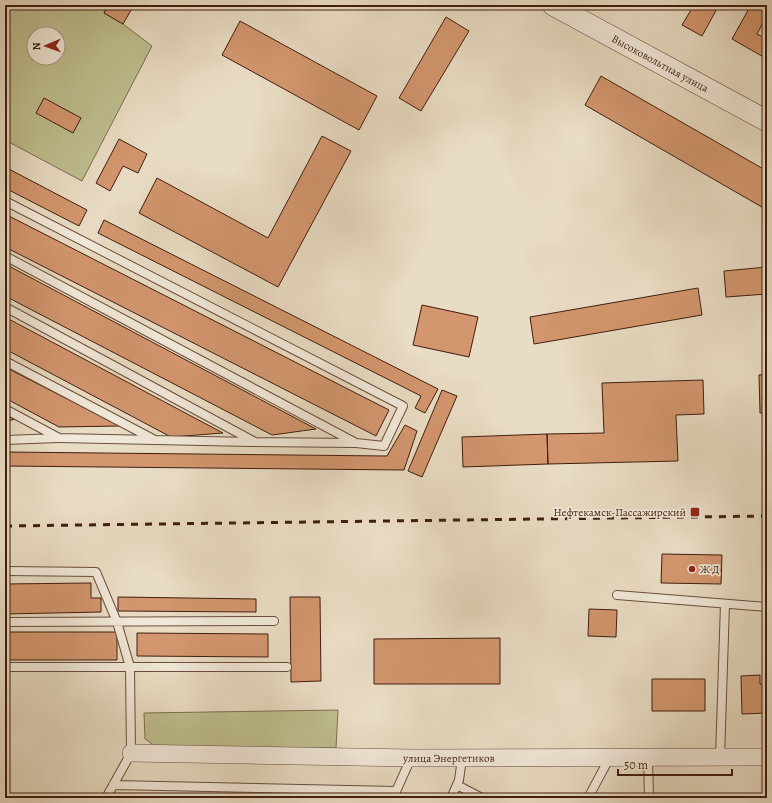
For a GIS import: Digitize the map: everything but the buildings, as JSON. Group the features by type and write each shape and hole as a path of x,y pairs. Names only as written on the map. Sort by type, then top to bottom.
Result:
{"street":[{"name":"Высоковольтная улица","path":"553,5 767,121"},
{"name":"улица Энергетиков","path":"131,753 462,759 767,757"}],"lane":[{"path":"5,201 403,406 384,446 356,443 59,438 5,440"},
{"path":"5,256 356,443"},
{"path":"5,307 255,442"},
{"path":"5,361 155,440"},
{"path":"5,409 59,438"},
{"path":"5,571 96,572 117,622 130,667 131,753 106,798"},
{"path":"617,595 767,607"},
{"path":"720,758 725,604"},
{"path":"5,622 274,621"},
{"path":"5,667 287,667"},
{"path":"588,798 610,757"},
{"path":"113,786 395,794 411,758"},
{"path":"648,758 649,798"},
{"path":"451,798 457,785 462,759"},
{"path":"457,785 482,798"}],"green space":[{"path":"5,5 108,5 104,13 123,24 152,46 82,181 5,140"},
{"path":"338,710 336,748 161,750 145,739 144,713"}],"railway":[{"path":"5,526 767,516"}],"place":[{"name":"Нефтекамск-Пассажирский","path":"695,512"},
{"name":"Ж Д","path":"692,569"}]}
